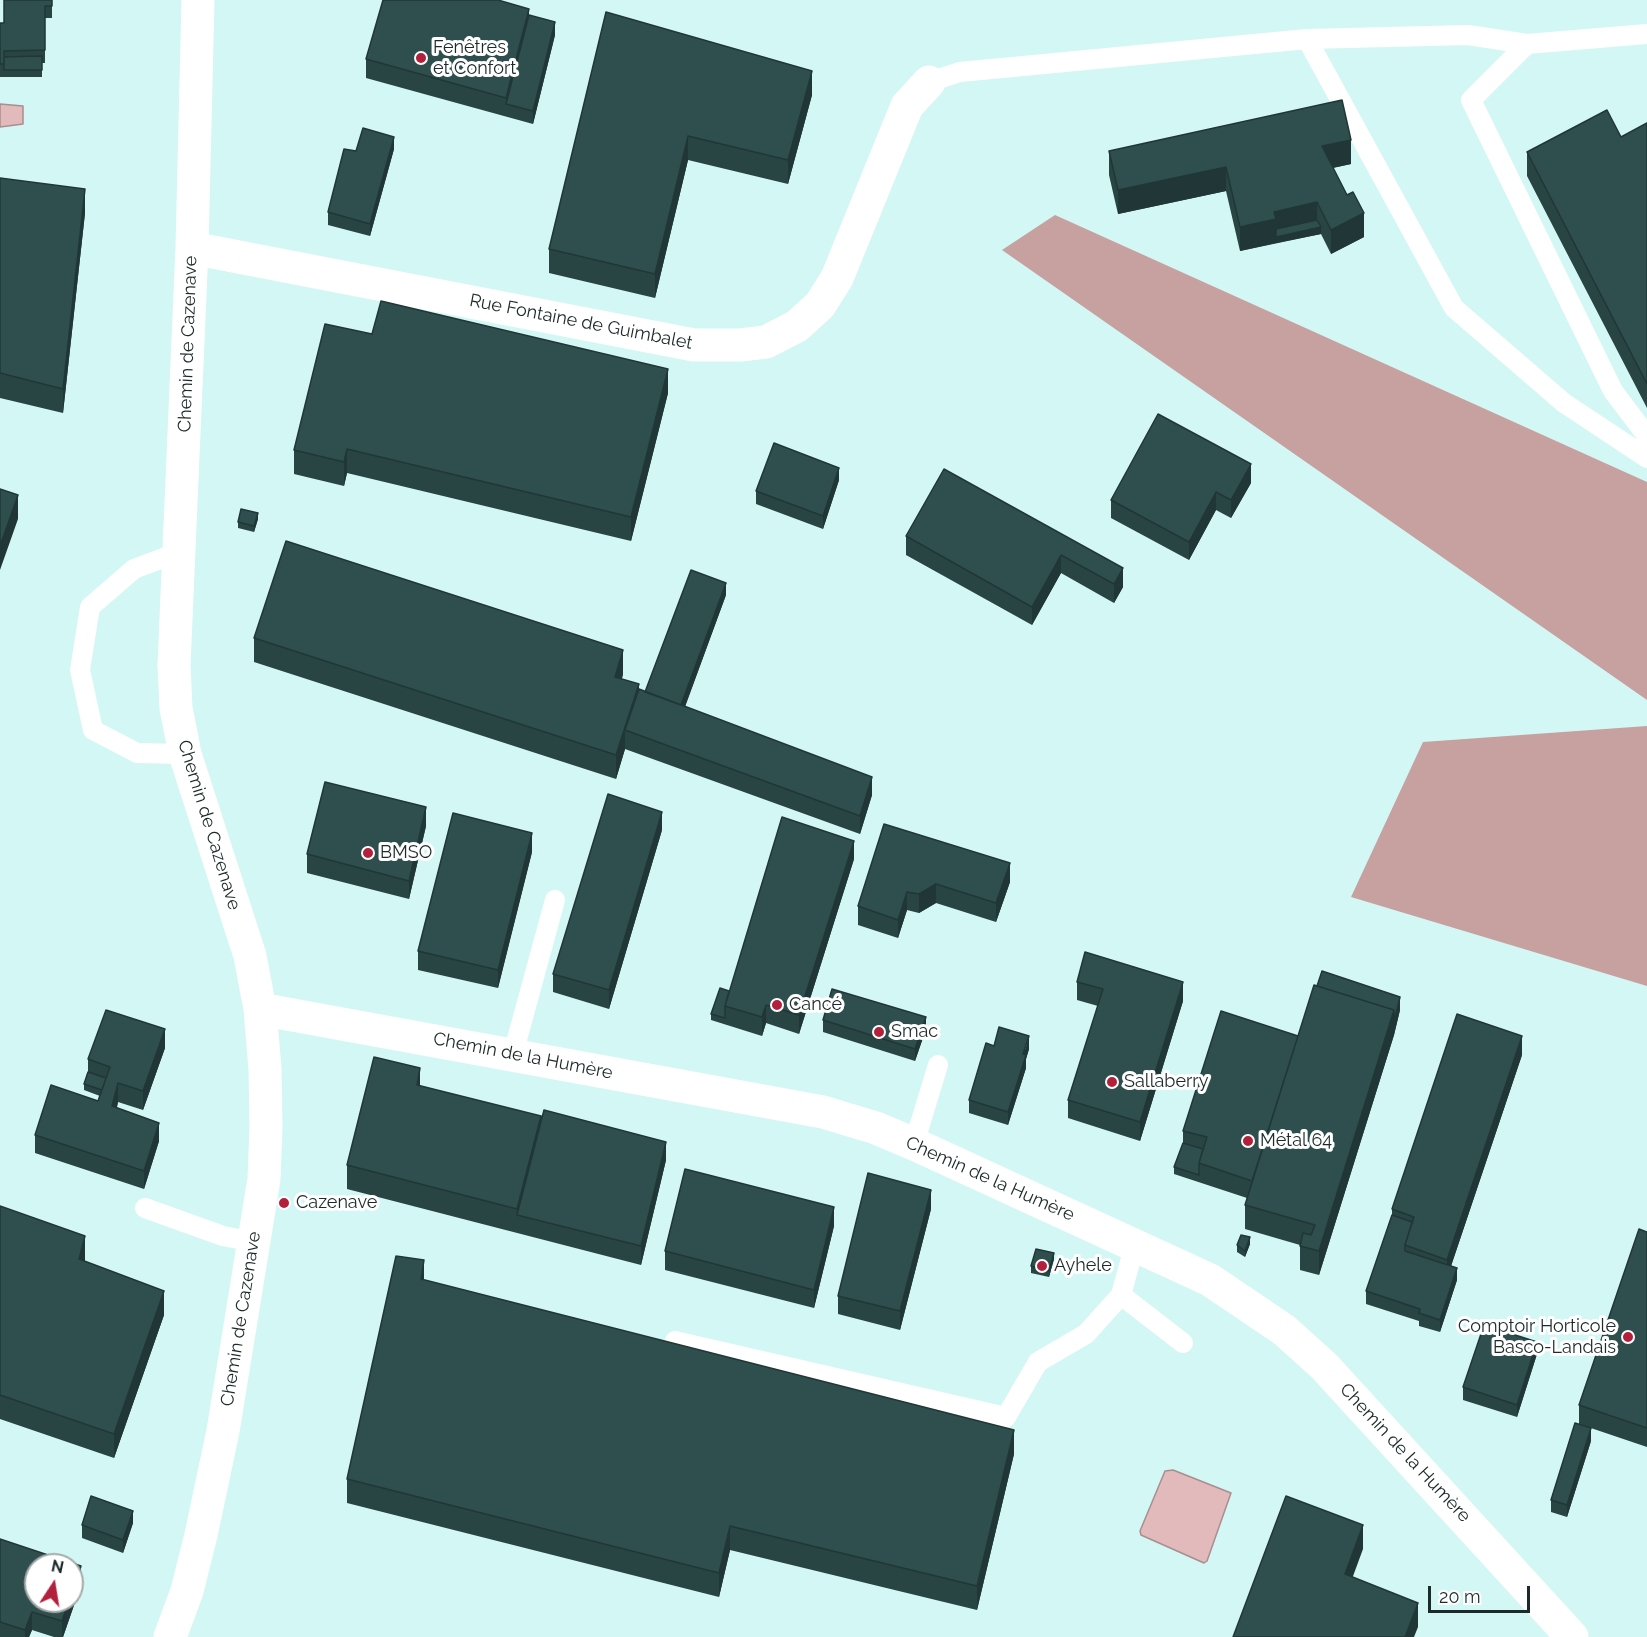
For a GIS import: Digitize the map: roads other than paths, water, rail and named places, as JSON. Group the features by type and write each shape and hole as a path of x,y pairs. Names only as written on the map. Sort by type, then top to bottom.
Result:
{"street":[{"name":"Chemin de Cazenave","path":"170,1637 187,1591 223,1431 264,1179 266,1127 265,1069 260,1009 250,956 185,754 176,708 174,665 192,248 198,0"},
{"name":"Rue Fontaine de Guimbalet","path":"192,248 694,345 740,345 766,342 797,326 820,305 837,278 907,105 929,82"},
{"name":"Chemin de la Humère","path":"260,1009 823,1112 876,1128 914,1144 1135,1244 1210,1280 1284,1330 1324,1366 1572,1637"}],"lane":[{"path":"929,82 960,72 1307,39 1468,35 1527,44 1647,34"},
{"path":"1307,39 1454,308 1564,403 1647,458"},
{"path":"1527,44 1471,100 1613,391 1647,436"},
{"path":"179,552 134,569 90,608 80,670 93,730 137,753 185,754"},
{"path":"513,1054 555,900"},
{"path":"914,1144 938,1065"},
{"path":"145,1208 223,1236 254,1242"},
{"path":"675,1341 1006,1417 1038,1362 1086,1334 1121,1295 1135,1244"},
{"path":"1121,1295 1183,1343"}],"place":[{"name":"Fenêtres et Confort","path":"421,58"},
{"name":"BMSO","path":"368,853"},
{"name":"Cancé","path":"777,1005"},
{"name":"Smac","path":"879,1032"},
{"name":"Sallaberry","path":"1112,1082"},
{"name":"Métal 64","path":"1248,1141"},
{"name":"Cazenave","path":"284,1203"},
{"name":"Ayhele","path":"1042,1266"},
{"name":"Comptoir Horticole Basco-Landais","path":"1628,1337"}]}
